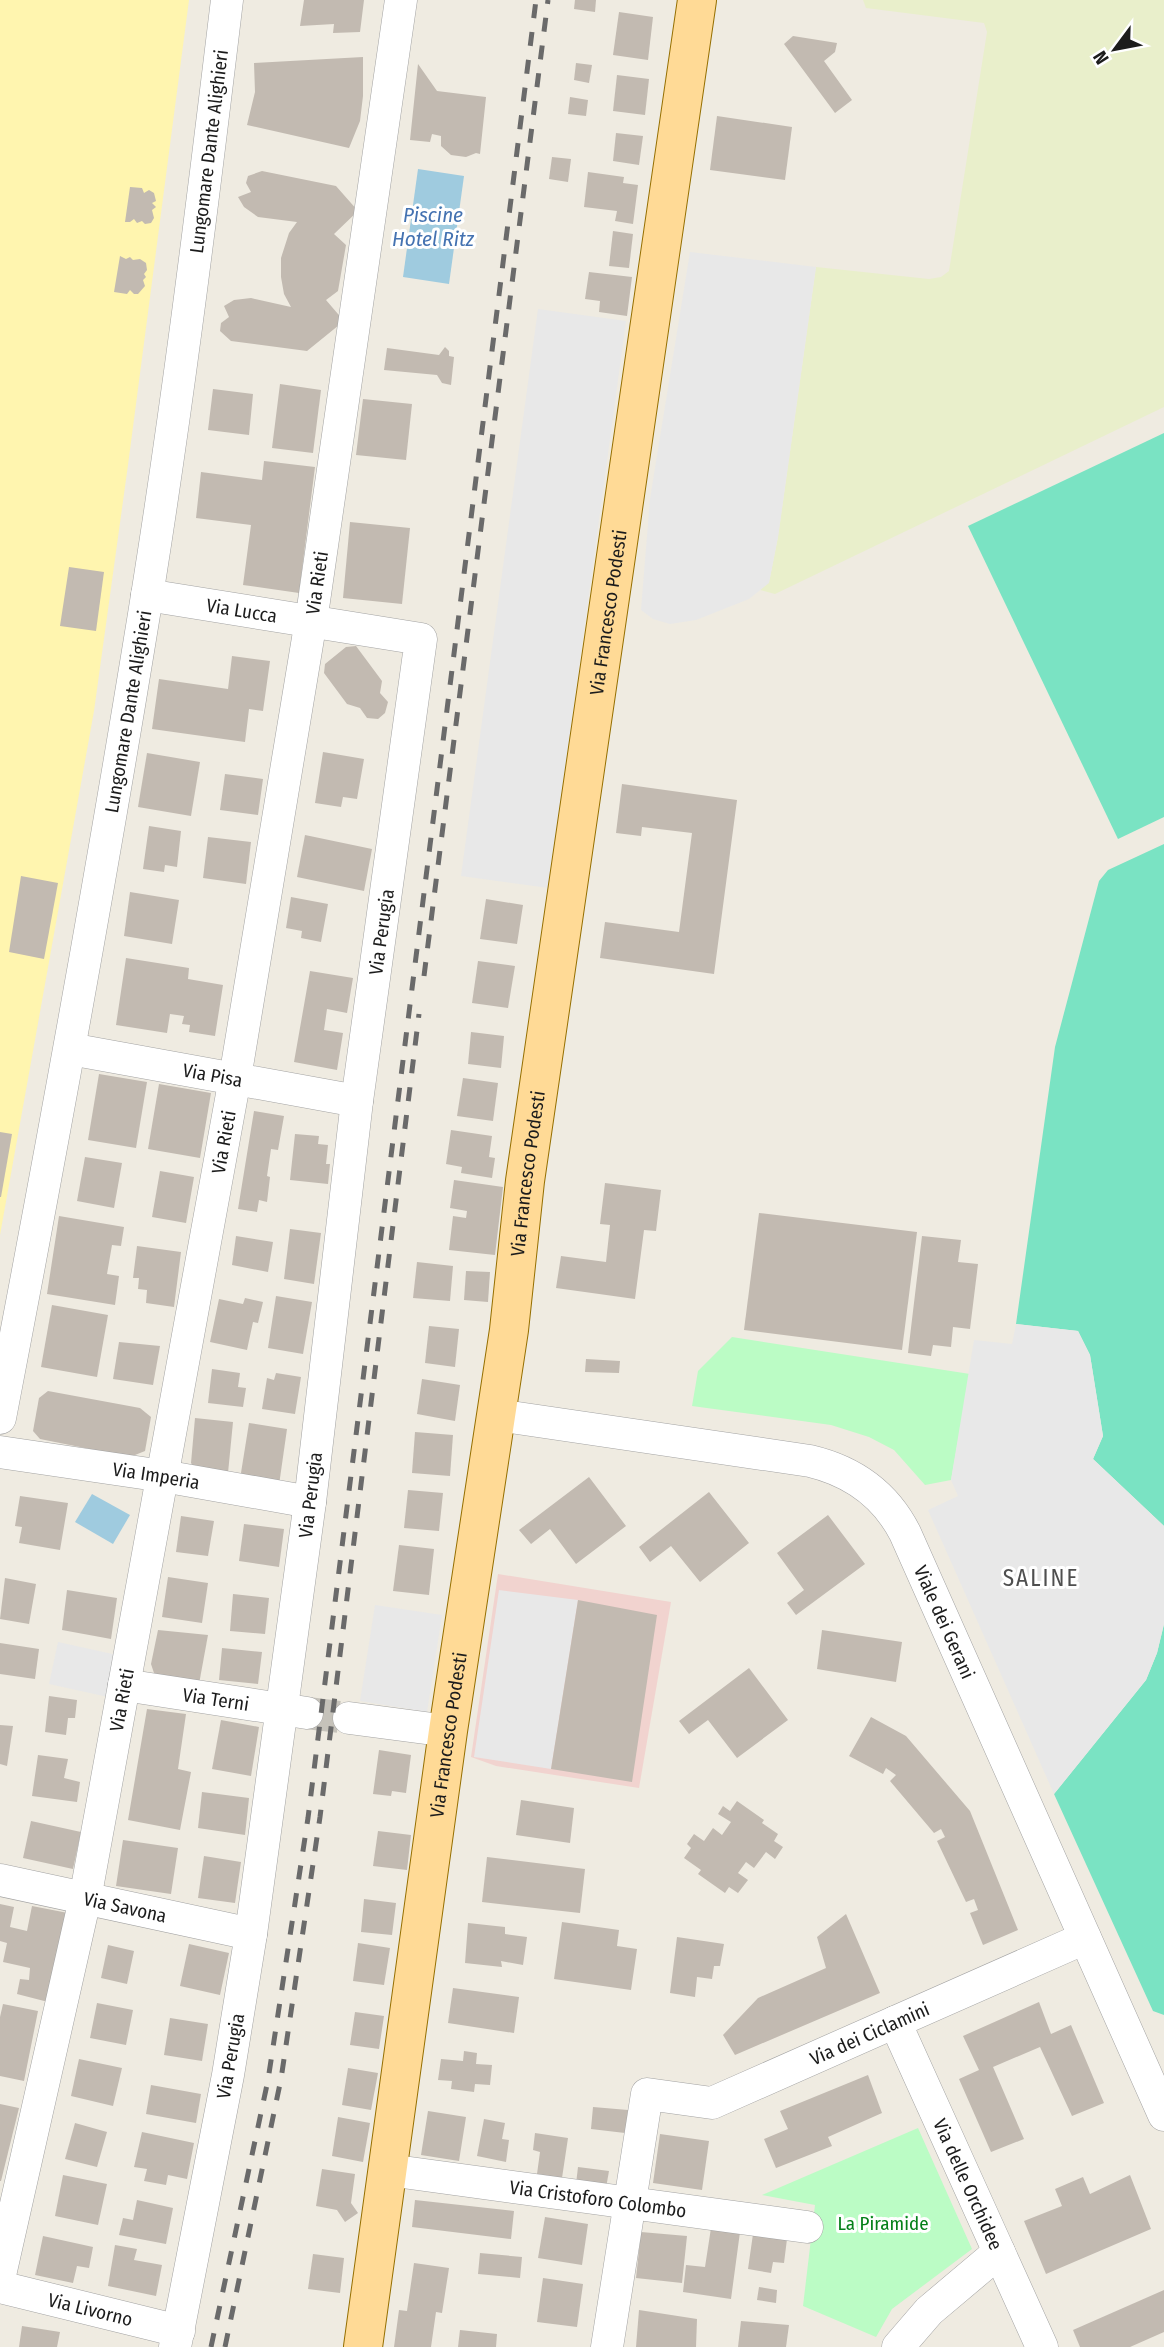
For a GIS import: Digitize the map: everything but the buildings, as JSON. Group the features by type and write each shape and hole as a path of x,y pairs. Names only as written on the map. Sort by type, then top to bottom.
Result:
{"main road":[{"name":"Via Francesco Podesti","path":"363,2347 448,1731 509,1330 525,1181 697,0"}],"street":[{"name":"Lungomare Dante Alighieri","path":"0,1418 69,1049 147,595 194,279 227,0"},
{"name":"Via Rieti","path":"0,2275 85,1899 235,1078 311,620 401,0"},
{"name":"Via Lucca","path":"147,595 421,639"},
{"name":"Via Perugia","path":"177,2339 294,1711 310,1502 357,1101 421,639"},
{"name":"Via Pisa","path":"69,1049 357,1101"},
{"name":"Viale dei Gerani","path":"497,1415 810,1461 846,1472 878,1495 905,1533 1164,2115"},
{"name":"Via Imperia","path":"0,1452 163,1476 310,1502"},
{"name":"Via Terni","path":"124,1685 294,1711"},
{"path":"349,1718 448,1731"},
{"name":"Via Savona","path":"0,1880 251,1934"},
{"name":"Via dei Ciclamini","path":"630,2202 647,2094 712,2103 1085,1938"},
{"name":"Via delle Orchidee","path":"895,2022 1042,2347"},
{"name":"Via Cristoforo Colombo","path":"388,2170 807,2227"},
{"path":"607,2347 630,2202"},
{"path":"898,2347 929,2311 999,2252"},
{"name":"Via Livorno","path":"0,2287 177,2339"}],"shaded area":[{"path":"690,252 816,267 778,537 769,583 749,599 696,620 670,624 653,619 641,610 650,499"},
{"path":"538,309 626,321 549,888 461,876"},
{"path":"1016,1324 1078,1331 1090,1355 1103,1436 1093,1459 1164,1526 1164,1624 1157,1653 1146,1680 1054,1794 928,1510 958,1496 951,1480 974,1340 1012,1344"},
{"path":"498,1574 671,1602 639,1788 496,1766 471,1757"},
{"path":"499,1590 578,1600 551,1769 474,1757"},
{"path":"375,1605 442,1615 427,1712 360,1701"},
{"path":"58,1642 117,1655 108,1697 49,1684"}],"green space":[{"path":"863,0 1164,0 1164,407 775,594 760,590 769,582 778,537 816,267 929,279 941,277 949,271 987,32 984,23 866,8"},
{"path":"1164,433 1164,817 1118,839 968,526"},
{"path":"1164,844 1164,1526 1093,1459 1103,1436 1090,1355 1078,1331 1016,1324 1055,1047 1099,881 1108,870"},
{"path":"732,1337 970,1374 951,1480 925,1485 894,1450 869,1437 831,1425 692,1406 698,1371"},
{"path":"1164,1624 1164,2015 1153,2011 1054,1794 1146,1680 1157,1653"},
{"name":"La Piramide","path":"918,2128 972,2249 892,2309 876,2337 803,2306 815,2205 762,2195"}],"sand":[{"path":"0,0 189,0 94,711 0,1235"}],"water":[{"name":"Piscine Hotel Ritz","path":"418,169 464,176 449,284 403,277"},
{"path":"92,1494 130,1515 113,1544 75,1522"}],"tunnel":[{"path":"307,1713 349,1718"}],"railway":[{"path":"211,2347 268,2080 308,1818 536,0"},
{"path":"424,976 548,0"},
{"path":"225,2347 281,2079 320,1817 419,1014"}],"district":[{"name":"SALINE","path":"1041,1578"}]}
